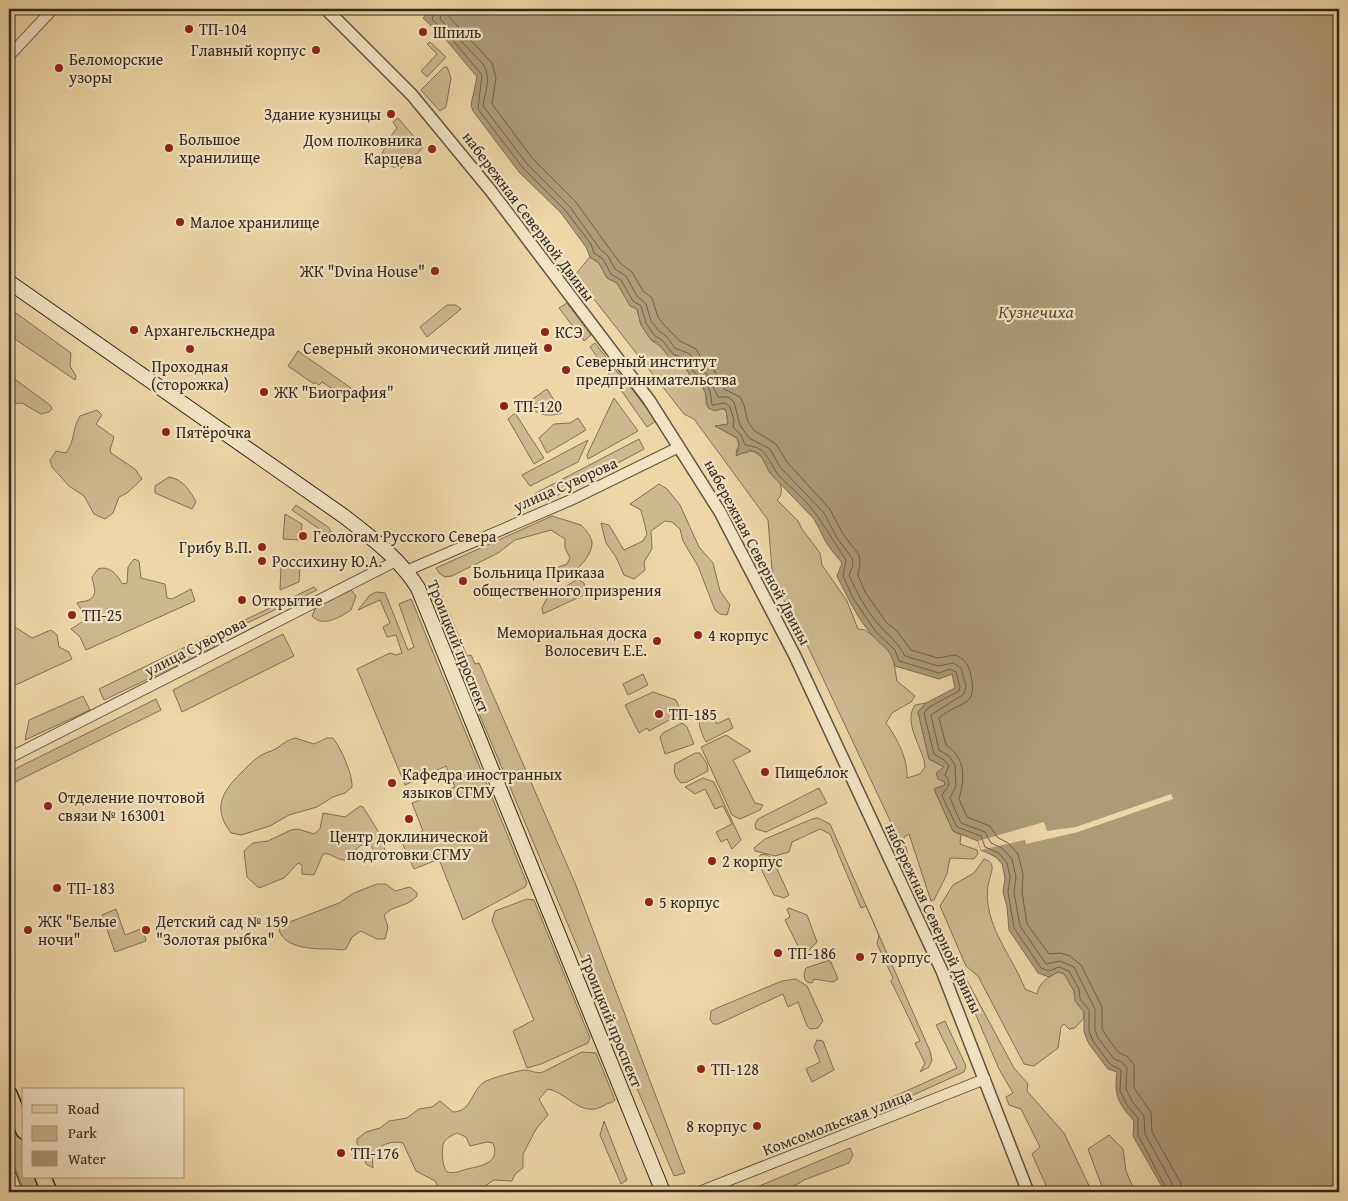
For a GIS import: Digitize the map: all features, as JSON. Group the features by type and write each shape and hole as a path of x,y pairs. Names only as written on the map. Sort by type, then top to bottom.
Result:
{"main road":[{"name":"Троицкий проспект","path":"9,282 345,517 372,538 406,571 418,588 663,1192"},
{"path":"9,1094 22,1125"},
{"path":"9,1176 15,1192"},
{"path":"43,1178 49,1192"}],"street":[{"path":"9,56 53,9"},
{"name":"набережная Северной Двины","path":"326,9 412,95 451,140 649,400 720,512 795,656 942,971 1028,1192"},
{"name":"улица Суворова","path":"406,571 572,499 679,447"},
{"name":"улица Суворова","path":"9,758 396,561"},
{"name":"Комсомольская улица","path":"699,1192 985,1079"}],"green space":[{"path":"430,42 446,57 427,77 421,71 437,54 427,44"},
{"path":"444,67 447,67 451,78 446,107 440,111 421,90"},
{"path":"398,118 423,147 409,163 399,169 382,163 381,160 386,146 397,128 393,122"},
{"path":"590,257 599,263 607,278 617,283 630,305 637,309 641,325 651,340 682,362 690,375 699,381 706,394 706,405 726,410 728,424 716,426 737,438 739,445 736,452 745,453 753,451 770,466 781,488 781,495 777,500 798,521 820,553 822,565 847,601 858,629 865,630 883,643 893,657 897,681 915,696 911,702 892,713 886,723 901,749 906,764 907,778 920,774 925,767 911,720 915,705 926,703 918,712 929,759 944,767 941,780 945,782 945,785 934,789 953,831 961,835 960,844 977,850 978,854 974,859 950,858 947,874 934,900 931,901 909,834 904,837 904,841 911,865 794,617 773,582 768,520 694,419 684,414 575,275"},
{"path":"567,303 591,335 584,341 559,308"},
{"path":"447,305 456,305 461,309 427,337 420,327"},
{"path":"9,308 71,353 70,366 76,376 75,380 9,335"},
{"path":"595,343 623,379 618,387 590,347"},
{"path":"298,351 351,388 345,397 322,382 319,385 315,382 314,384 288,366"},
{"path":"9,375 50,405 52,409 41,414 22,403 9,404"},
{"path":"626,381 656,421 647,427 621,390"},
{"path":"547,389 562,413 552,415 539,413 527,403"},
{"path":"614,398 638,431 588,459 587,455"},
{"path":"97,410 102,415 96,424 114,437 110,450 111,453 135,469 142,479 127,493 119,497 113,513 105,519 94,514 84,496 69,486 52,467 50,460 56,451 66,453 69,449 80,416"},
{"path":"515,413 544,458 534,464 508,419"},
{"path":"578,418 586,430 547,453 539,438 554,424 570,423"},
{"path":"639,439 644,449 547,501 540,500 534,494"},
{"path":"588,440 578,462 530,486 522,475"},
{"path":"169,477 178,480 189,490 196,502 192,509 155,493 155,486"},
{"path":"659,484 667,489 680,505 699,547 713,563 720,591 730,605 727,615 720,614 715,610 698,566 683,541 680,529 672,522 665,521 651,531 652,549 644,562 645,570 634,579 624,575 616,557 606,543 601,523 609,525 624,550 643,541 647,534 641,510 630,504"},
{"path":"296,505 328,527 332,533 325,533 292,510"},
{"path":"285,514 302,524 301,540 283,539"},
{"path":"552,516 581,525 592,542 589,555 579,567 560,578 554,578 554,569 567,564 570,558 565,548 565,539 551,530 515,540 498,553 452,576 445,577 436,568"},
{"path":"134,559 139,561 141,578 165,584 167,598 172,599 191,589 195,601 86,650 80,637 71,629 87,619 77,603 89,600 94,595 95,589 92,577 98,569 106,568 116,574 122,584 127,583 128,567"},
{"path":"281,565 300,566 299,582 280,590"},
{"path":"578,579 584,583 585,591 588,593 543,614 542,608 547,598"},
{"path":"435,586 439,589 467,656 471,655 475,664 479,663 575,883 685,1173 674,1176 429,595 430,589"},
{"path":"314,587 317,590 228,632 232,626"},
{"path":"351,590 356,596 351,610 337,618 326,621 321,621 312,616 317,605"},
{"path":"376,592 385,593 408,650 414,647 399,604 411,599 527,883 525,887 463,920 439,859 414,869 401,840 423,831 412,803 455,787 446,766 405,785 357,669 390,653 396,655 402,653 396,635 387,637 383,627 390,623 380,600 358,610 370,595"},
{"path":"9,623 32,638 51,630 57,635 59,647 69,652 72,659 9,688"},
{"path":"283,634 294,656 182,712 173,690"},
{"path":"210,635 215,647 104,700 99,689"},
{"path":"643,674 648,685 628,695 623,684"},
{"path":"653,692 676,700 682,713 649,731 647,728 639,733 625,705"},
{"path":"83,696 90,710 25,740 29,720"},
{"path":"156,699 161,710 9,785 9,772"},
{"path":"710,709 717,724 729,718 733,728 706,742 699,723 705,712"},
{"path":"682,723 687,727 694,744 665,754 660,737 663,733"},
{"path":"726,735 751,751 733,760 755,803 763,805 760,810 740,819 732,815 701,747"},
{"path":"295,738 314,744 327,738 333,738 346,762 351,776 352,787 345,793 333,797 317,807 289,815 270,826 241,835 231,833 222,816 221,808 224,794 234,780 258,757"},
{"path":"695,753 700,753 707,764 708,771 687,782 681,783 675,774 675,764"},
{"path":"703,778 714,782 741,840 732,849 727,839 721,842 716,832 732,824 723,806 715,809 705,789 695,794 685,787"},
{"path":"819,788 827,803 766,832 756,829 755,824 758,819"},
{"path":"360,806 363,807 378,831 388,858 379,857 370,845 361,845 345,860 323,854 314,875 302,874 302,865 298,863 284,878 259,888 247,877 244,851 253,843 268,841 291,830 298,829 314,834 320,829 323,813 345,817"},
{"path":"818,818 830,824 866,906 861,908 830,834 820,829 792,842 789,852 775,856 755,851 754,848 765,839 812,819"},
{"path":"765,854 772,858 789,895 784,898 774,895 758,863 760,855"},
{"path":"984,859 992,865 987,892 990,915 1025,989 1037,994 1042,983 1048,978 1058,972 1064,973 1074,991 1076,1001 1084,1012 1084,1018 1075,1028 1069,1029 1064,1024 1061,1027 1058,1048 1034,1066 1024,1064 978,976 966,966 940,906 953,885 974,873"},
{"path":"377,884 386,884 395,891 410,887 417,893 413,900 392,909 384,915 388,927 385,939 377,939 361,931 352,937 346,949 341,950 301,947 287,941 282,936 279,930 282,925 339,903 354,893"},
{"path":"527,899 534,900 590,1038 588,1043 541,1064 527,1068 513,1031 534,1020 492,921 495,911"},
{"path":"789,908 807,915 817,942 809,950 800,950 785,920 790,917 787,909"},
{"path":"116,909 125,935 143,928 146,941 115,952 102,915"},
{"path":"879,935 930,1051 932,1060 929,1067 920,1072 925,1063 915,1043 920,1041 891,981 893,978 877,944"},
{"path":"830,960 838,979 833,982 814,979 812,983 805,980 806,968"},
{"path":"958,973 964,975 1014,1068 1028,1084 1027,1091 1064,1133 1092,1192 1049,1192 1032,1154 1040,1147 1021,1109 1009,1105 1006,1097 1013,1093 999,1069"},
{"path":"796,979 807,986 823,1021 818,1028 810,1029 807,1026 798,1002 788,1007 783,994 718,1024 713,1024 710,1019 711,1011 717,1008 782,981"},
{"path":"945,1021 966,1066 964,1072 889,1106 888,1104 883,1105 882,1102 957,1068 936,1025"},
{"path":"817,1040 823,1041 834,1070 812,1082 806,1069 820,1062 814,1047"},
{"path":"582,1052 596,1053 615,1100 597,1109 589,1109 548,1089 539,1099 548,1115 536,1129 523,1154 523,1168 515,1174 512,1181 494,1180 476,1192 441,1192 435,1181 416,1171 403,1143 399,1142 386,1144 375,1151 372,1155 373,1168 366,1164 363,1152 357,1144 357,1139 366,1132 380,1128 389,1121 407,1118 419,1109 432,1107 440,1101 453,1112 464,1109 483,1083 502,1075 524,1070 538,1073","holes":["457,1133 466,1137 470,1146 487,1142 493,1143 495,1150 492,1159 483,1165 452,1173 447,1172 442,1157 444,1142"]},
{"path":"9,1109 22,1141 22,1178 36,1178 42,1192 25,1192 9,1153"},
{"path":"604,1121 627,1180 621,1184 600,1135"},
{"path":"1109,1135 1123,1149 1126,1171 1135,1192 1104,1192 1088,1149"},
{"path":"850,1148 853,1155 849,1163 783,1190 745,1192"}],"water":[{"name":"Кузнечиха","path":"432,9 1339,9 1339,1192 1165,1192 1133,1136 1134,1121 1118,1099 1116,1087 1117,1072 1108,1069 1089,1044 1084,1032 1084,1012 1075,1001 1074,991 1064,974 1058,972 1049,977 1038,973 1009,930 1007,907 1003,892 1005,878 1002,864 996,857 981,850 978,841 953,831 934,789 945,785 945,782 938,779 936,773 944,767 929,759 918,712 926,703 955,688 952,674 939,679 895,666 888,651 876,640 853,607 837,576 842,563 827,544 814,519 770,473 760,454 750,450 736,456 739,445 737,438 715,426 728,424 726,410 724,408 715,411 708,408 705,391 699,381 690,375 682,362 671,360 658,343 651,340 641,325 637,309 630,306 617,283 607,278 599,263 590,257 586,247 561,213 519,172 473,111 471,105 477,77 447,41 423,18"}],"pier":[{"path":"1171,794 1173,799 1078,832 1026,844 1025,840 981,850 978,841 1044,822 1047,831 1076,827"}],"place":[{"name":"ТП-104","path":"189,29"},
{"name":"Шпиль","path":"423,32"},
{"name":"Главный корпус","path":"316,50"},
{"name":"Беломорские узоры","path":"59,68"},
{"name":"Здание кузницы","path":"391,114"},
{"name":"Большое хранилище","path":"169,148"},
{"name":"Дом полковника Карцева","path":"432,149"},
{"name":"Малое хранилище","path":"180,222"},
{"name":"ЖК \"Dvina House\"","path":"435,271"},
{"name":"Архангельскнедра","path":"134,330"},
{"name":"КСЭ","path":"545,332"},
{"name":"Северный экономический лицей","path":"548,348"},
{"name":"Проходная (сторожка)","path":"190,349"},
{"name":"Северный институт предпринимательства","path":"566,370"},
{"name":"ЖК \"Биография\"","path":"264,392"},
{"name":"ТП-120","path":"504,406"},
{"name":"Пятёрочка","path":"166,432"},
{"name":"Геологам Русского Севера","path":"303,536"},
{"name":"Грибу В.П.","path":"262,547"},
{"name":"Россихину Ю.А.","path":"262,561"},
{"name":"Больница Приказа общественного призрения","path":"463,581"},
{"name":"Открытие","path":"242,600"},
{"name":"ТП-25","path":"72,615"},
{"name":"4 корпус","path":"698,635"},
{"name":"Мемориальная доска Волосевич Е.Е.","path":"657,641"},
{"name":"ТП-185","path":"659,714"},
{"name":"Пищеблок","path":"765,772"},
{"name":"Кафедра иностранных языков СГМУ","path":"392,783"},
{"name":"Отделение почтовой связи № 163001","path":"48,806"},
{"name":"Центр доклинической подготовки СГМУ","path":"409,819"},
{"name":"2 корпус","path":"712,861"},
{"name":"ТП-183","path":"57,888"},
{"name":"5 корпус","path":"649,902"},
{"name":"ЖК \"Белые ночи\"","path":"28,930"},
{"name":"Детский сад № 159 \"Золотая рыбка\"","path":"146,930"},
{"name":"ТП-186","path":"778,953"},
{"name":"7 корпус","path":"860,957"},
{"name":"ТП-128","path":"701,1069"},
{"name":"8 корпус","path":"757,1126"},
{"name":"ТП-176","path":"341,1153"}]}
